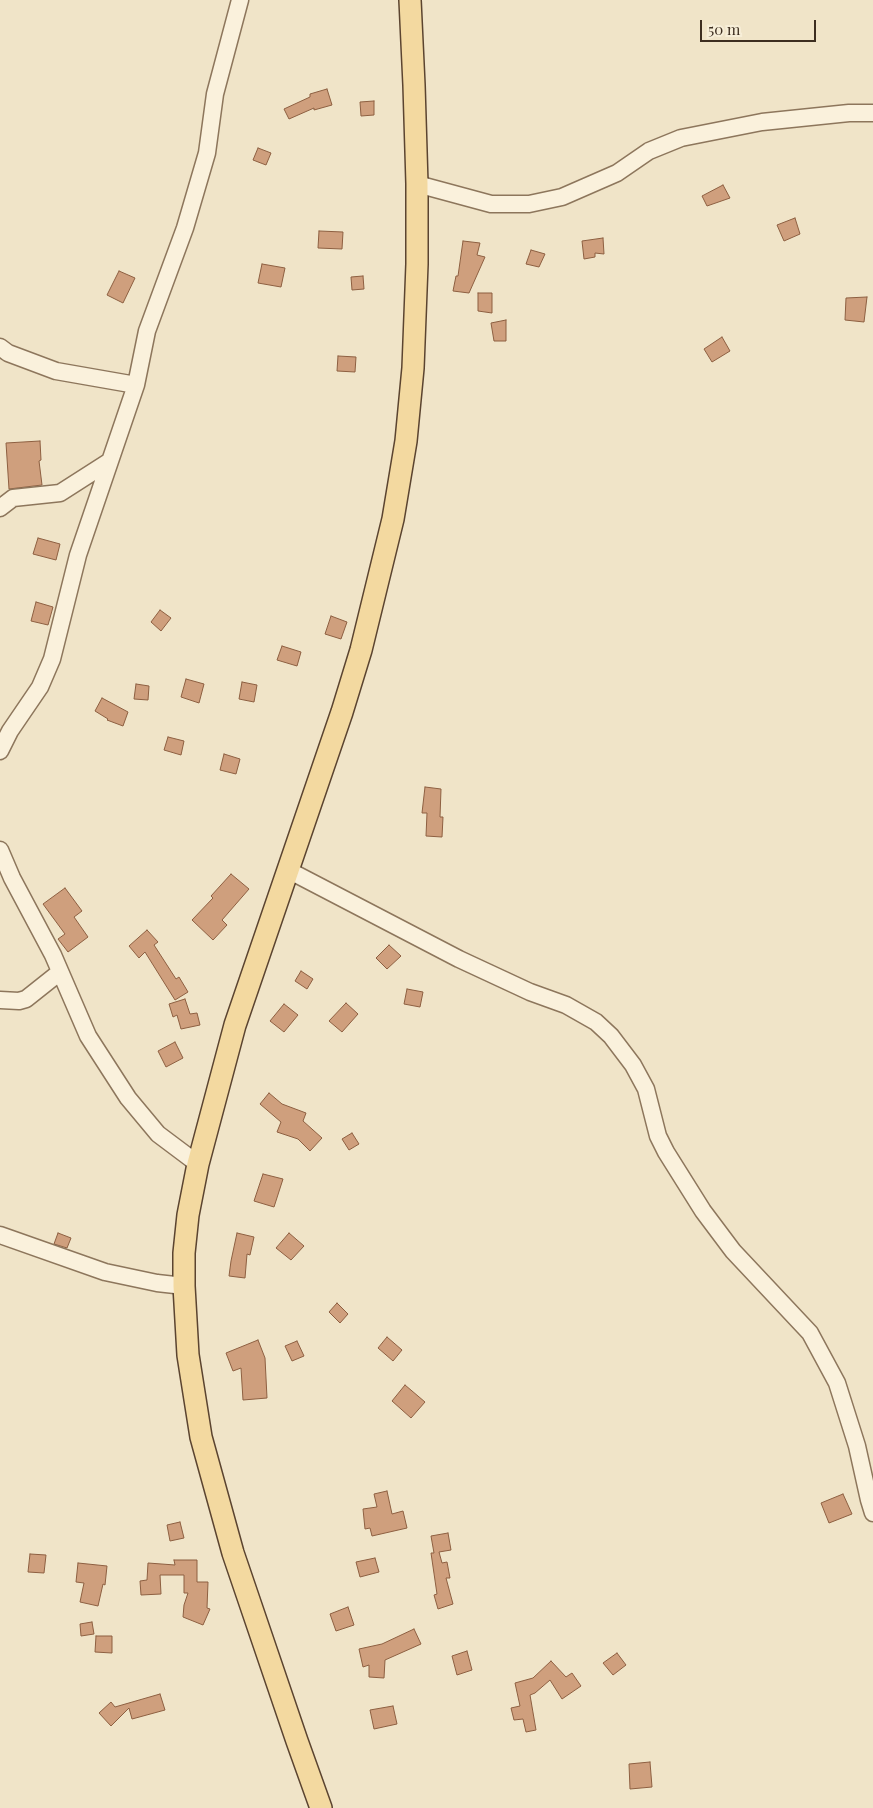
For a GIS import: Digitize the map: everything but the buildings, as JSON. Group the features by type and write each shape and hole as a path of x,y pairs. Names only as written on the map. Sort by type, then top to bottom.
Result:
{"main road":[{"path":"321,1808 293,1732 233,1553 201,1437 188,1355 184,1252 188,1215 198,1164 235,1025 342,712 361,650 393,519 406,441 413,368 417,264 417,184 410,0"}],"street":[{"path":"0,751 10,732 40,687 52,659 78,555 136,385 147,331 185,228 207,153 215,94 240,0"},
{"path":"417,184 491,204 529,204 562,197 617,173 648,151 681,138 762,122 849,112 873,113"},
{"path":"0,347 8,353 56,371 136,385"},
{"path":"0,508 13,498 60,493 110,461"},
{"path":"0,850 12,878 60,972 88,1036 128,1098 158,1134 198,1164"},
{"path":"288,870 459,959 530,992 566,1005 596,1022 611,1036 633,1065 646,1089 658,1136 703,1211 733,1251 810,1333 815,1341 837,1383 857,1446 868,1500 873,1513"},
{"path":"0,1000 20,1001 26,999 60,972"},
{"path":"0,1235 105,1272 157,1283 184,1286"}]}
